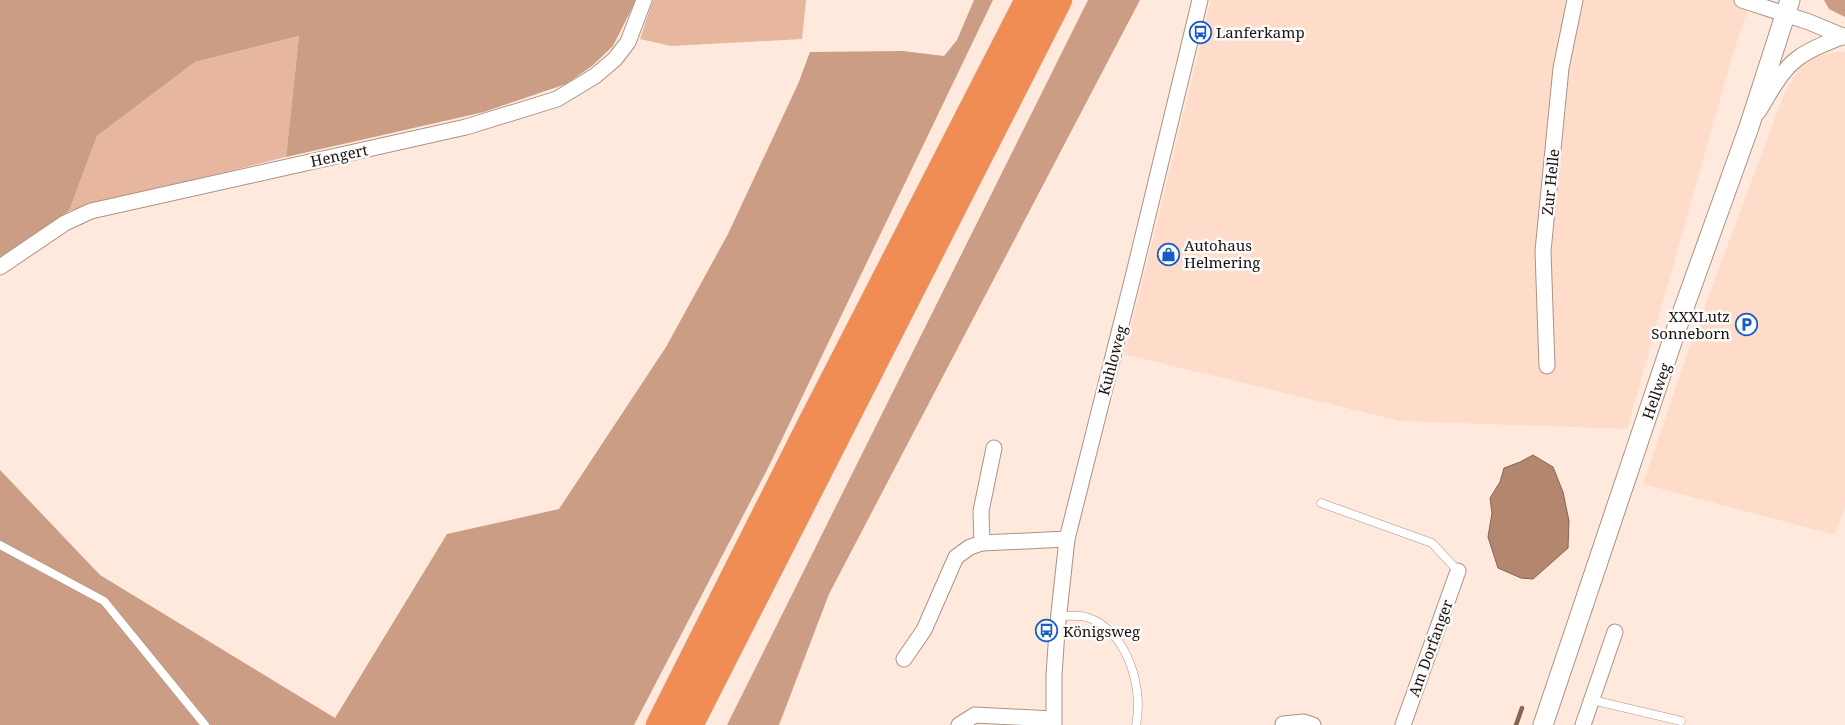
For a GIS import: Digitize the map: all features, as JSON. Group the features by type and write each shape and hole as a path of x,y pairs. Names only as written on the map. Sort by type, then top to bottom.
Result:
{"highway":[{"path":"660,725 812,423 1029,0"},
{"path":"689,725 1058,0"}],"street":[{"name":"Hengert","path":"0,267 65,223 91,211 466,127 557,99 595,76 614,59 628,42 644,0"},
{"name":"Kuhloweg","path":"1054,722 1054,674 1066,539 1134,273 1200,0"},
{"name":"Zur Helle","path":"1547,366 1543,251 1561,68 1575,0"},
{"path":"1742,0 1788,7 1844,37"},
{"name":"Hellweg","path":"1542,725 1676,330 1749,127 1788,7"},
{"path":"1749,127 1784,72 1799,57 1819,46 1844,37"},
{"path":"982,543 981,511 994,448"},
{"path":"904,659 924,630 956,557 970,547 982,543 1066,539"},
{"name":"Am Dorfanger","path":"1403,725 1458,571"},
{"path":"1583,725 1614,632"},
{"path":"959,725 975,715 1054,722"},
{"path":"1283,724 1304,722 1312,725"}],"lane":[{"path":"1321,503 1432,543 1458,571"},
{"path":"0,545 104,601 205,725"},
{"path":"1058,616 1085,617 1106,627 1118,640 1134,673 1138,714 1136,725"},
{"path":"1592,700 1681,721"}],"shaded area":[{"path":"0,0 636,0 613,46 592,66 566,84 484,112 286,157 299,36 195,62 97,136 69,211 0,257"},
{"path":"653,0 806,0 802,39 671,46 640,39"},
{"path":"974,0 993,0 769,466 634,725 0,725 0,470 100,575 335,718 447,534 559,509 666,347 728,234 798,84 810,52 903,51 944,56 957,40"},
{"path":"1088,0 1140,0 829,594 779,725 727,725"},
{"path":"1211,0 1751,0 1734,50 1627,429 1400,421 1124,354"},
{"path":"1824,0 1845,0 1845,17 1829,9"},
{"path":"299,36 286,157 69,211 97,136 195,62"},
{"path":"1845,52 1845,507 1835,535 1643,484 1687,354 1785,91 1800,68 1818,56"},
{"path":"1533,455 1553,467 1563,492 1569,521 1568,548 1533,579 1521,578 1498,568 1488,537 1492,513 1490,498 1500,482 1504,468"}],"waterway":[{"path":"1516,725 1522,708"}],"place":[{"name":"Lanferkamp","path":"1200,32"},
{"name":"Autohaus Helmering","path":"1168,254"},
{"name":"XXXLutz Sonneborn","path":"1746,325"},
{"name":"Königsweg","path":"1047,631"}]}
